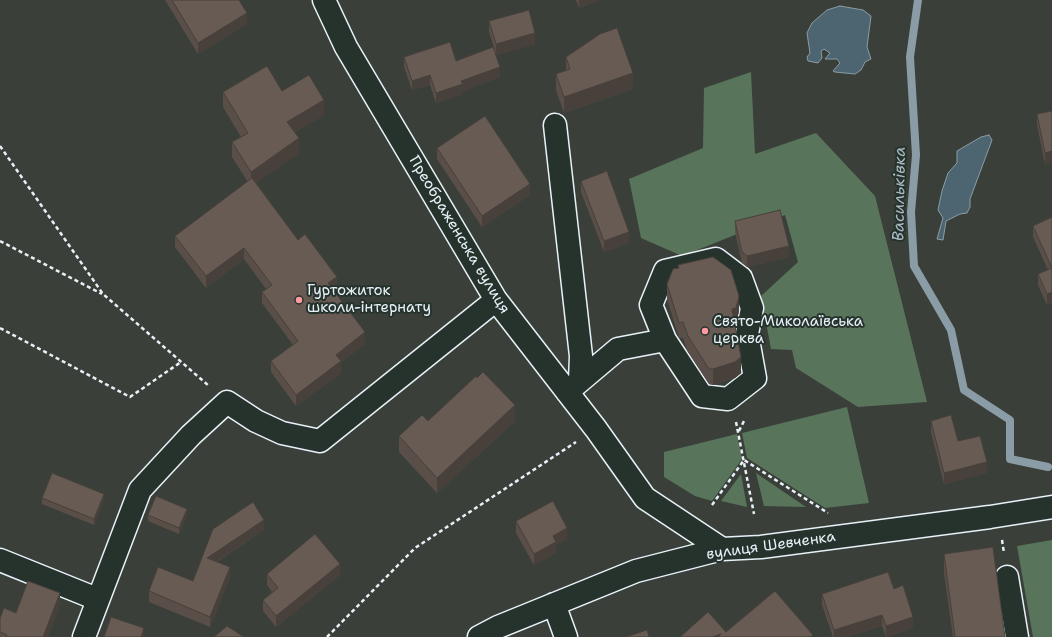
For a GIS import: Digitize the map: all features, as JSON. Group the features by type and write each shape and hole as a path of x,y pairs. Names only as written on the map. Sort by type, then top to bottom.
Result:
{"street":[{"name":"Преображенська вулиця","path":"324,0 346,47 496,300 574,386 644,498 722,550"},
{"path":"555,125 581,356 574,386"},
{"path":"716,259 741,278 752,308 747,334 755,378 728,399 702,396 665,340 651,305 665,272 716,259"},
{"path":"84,637 97,599 140,490 191,435 227,402 256,421 282,433 320,441 496,300"},
{"path":"574,386 618,349 665,340"},
{"name":"вулиця Шевченка","path":"479,637 498,627 636,571 722,550 761,547 982,518 1052,507"},
{"path":"0,560 97,599"},
{"path":"1007,577 1017,637"},
{"path":"554,604 566,637"}],"path":[{"path":"0,146 103,294"},
{"path":"0,241 103,294 227,402"},
{"path":"0,328 130,397 181,362"},
{"path":"739,431 754,514"},
{"path":"327,637 415,548 581,438"},
{"path":"712,505 744,460"},
{"path":"744,460 828,513"}],"green space":[{"path":"751,72 755,154 816,133 875,196 927,402 858,407 796,368 792,350 771,349 761,296 798,262 785,215 682,256 641,238 629,179 703,148 704,88"},
{"path":"847,407 869,503 825,508 747,458 742,433"},
{"path":"737,434 742,459 712,501 695,496 664,477 664,452"},
{"path":"756,473 806,507 764,506"},
{"path":"741,474 747,507 721,501"},
{"path":"1052,540 1052,637 1033,637 1017,546"}],"water":[{"path":"840,6 863,10 871,16 867,47 871,59 865,62 861,70 855,74 833,71 840,63 837,59 825,59 830,53 824,49 821,51 822,58 818,63 808,61 807,57 810,53 807,33 812,23 827,10"},
{"path":"989,135 992,140 970,199 970,207 967,213 960,214 946,221 943,240 937,239 943,218 938,210 942,191 948,173 957,163 957,151 981,137"}],"building":[{"path":"172,0 239,0 247,13 198,43"},
{"path":"529,10 535,33 496,44 489,21"},
{"path":"617,28 633,73 564,97 556,74 570,69 566,57 600,34"},
{"path":"450,42 456,61 493,47 500,67 461,81 463,84 436,93 430,75 412,81 404,57"},
{"path":"267,66 282,91 309,75 324,100 287,122 299,138 251,172 232,142 248,133 223,92"},
{"path":"1052,111 1052,151 1045,153 1037,114"},
{"path":"485,116 530,184 482,216 437,148"},
{"path":"607,171 629,232 604,241 581,181"},
{"name":"Гуртожиток школи-інтернату","path":"252,178 298,240 305,234 337,277 328,283 365,332 336,355 341,361 296,395 271,361 298,341 262,292 272,285 244,248 206,276 175,236"},
{"path":"780,210 789,246 747,256 742,252 735,221"},
{"path":"1052,217 1052,268 1033,226"},
{"name":"Свято-Миколаївська церква","path":"713,257 731,270 739,296 736,308 732,309 741,357 735,362 709,369 688,336 683,322 679,323 667,284 673,269 679,268 678,265"},
{"path":"1052,268 1052,292 1047,294 1038,274"},
{"path":"483,372 515,405 437,478 399,436 422,415 428,421 476,376 477,378"},
{"path":"951,415 958,441 980,436 987,462 944,473 931,421"},
{"path":"52,473 104,494 94,519 42,498"},
{"path":"156,496 187,509 179,528 148,515"},
{"path":"553,501 567,528 553,536 556,542 534,554 516,521"},
{"path":"253,502 264,520 207,558 230,567 210,617 149,591 158,567 193,581 213,529"},
{"path":"315,534 340,564 276,616 263,600 278,588 267,574"},
{"path":"993,547 1005,637 955,637 944,554"},
{"path":"888,572 894,589 903,585 913,617 886,626 882,615 834,630 822,594"},
{"path":"28,581 60,593 43,637 6,637 7,635 0,632 0,618 4,608 16,613"},
{"path":"775,591 813,635 810,637 718,637 721,634 712,637 680,637 708,612 726,632"},
{"path":"111,617 144,628 141,637 104,637"},
{"path":"227,626 244,637 214,637"},
{"path":"647,630 649,637 626,637"}],"waterway":[{"name":"Васильківка","path":"918,0 910,57 916,155 911,212 914,266 951,330 964,390 1010,420 1010,459 1048,467"}],"place":[{"name":"Гуртожиток школи-інтернату","path":"299,300"},
{"name":"Свято-Миколаївська церква","path":"705,331"}]}
